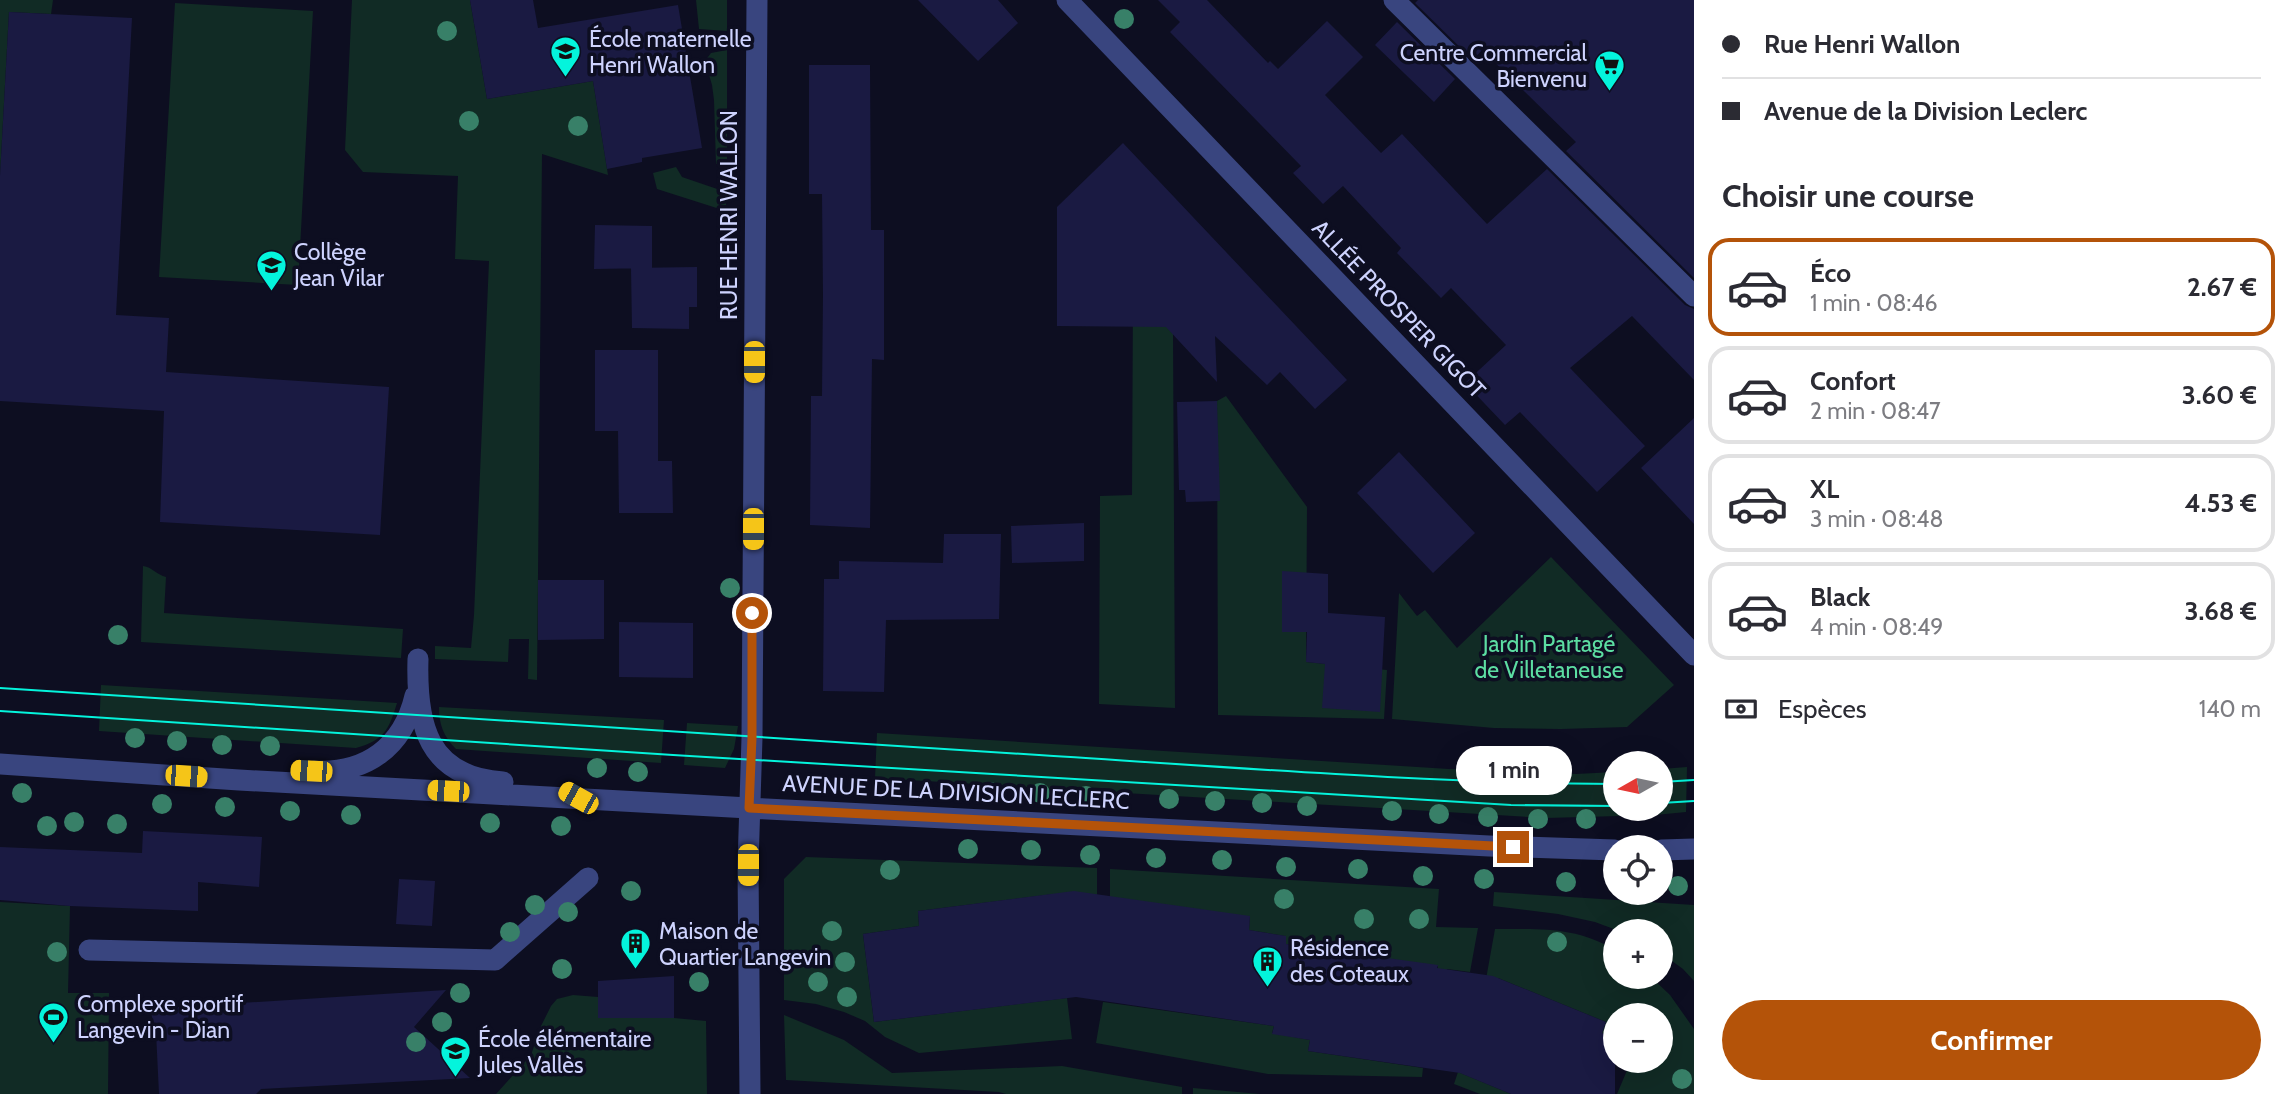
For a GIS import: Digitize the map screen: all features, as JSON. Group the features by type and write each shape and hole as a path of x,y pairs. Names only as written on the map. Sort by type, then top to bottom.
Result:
{"street":[{"name":"RUE HENRI WALLON","path":"750,1094 749,808 752,738 757,0"},
{"name":"ALLÉE PROSPER GIGOT","path":"1067,0 1694,655"},
{"path":"1394,0 1694,296"},
{"path":"418,659 420,716 428,737 443,760 461,773 487,781 557,786 578,798"},
{"path":"239,780 263,769 335,772 357,767 378,756 397,736 410,715 417,683"},
{"name":"AVENUE DE LA DIVISION LECLERC","path":"0,764 749,808 1603,850"},
{"path":"1673,850 1694,849"},
{"path":"89,950 495,960 588,878"}],"green space":[{"path":"0,0 53,0 51,14 9,12 0,176"},
{"path":"352,0 470,0 487,99 593,81 608,175 542,154 537,680 528,679 529,639 509,639 508,662 435,659 435,646 471,648 489,261 455,259 458,176 363,172 345,150"},
{"path":"696,0 727,0 727,31 699,29"},
{"path":"175,3 313,11 298,285 159,277"},
{"path":"727,50 727,166 716,164 714,100 705,61 711,53"},
{"path":"676,167 682,177 726,192 726,211 657,189 653,173"},
{"path":"1133,289 1173,333 1175,708 1099,704 1100,496 1132,495"},
{"path":"1226,396 1307,507 1306,662 1387,670 1384,719 1218,715 1217,401"},
{"name":"Jardin Partagé de Villetaneuse","path":"1551,557 1674,685 1627,727 1494,728 1392,719 1399,593 1417,616 1425,610 1457,648"},
{"path":"143,566 166,577 164,613 403,629 401,658 141,642"},
{"path":"101,685 397,703 384,733 356,748 99,731"},
{"path":"439,707 664,720 661,763 456,749 443,730"},
{"path":"687,723 738,726 734,749 725,768 684,765"},
{"path":"877,733 1449,769 1603,773 1603,816 1546,818 875,778"},
{"path":"1687,767 1686,812 1673,813 1673,768"},
{"path":"806,857 1097,868 1097,930 1054,894 918,911 919,926 863,934 874,1022 1067,998 1072,1039 919,1053 885,1037 865,1021 844,1012 816,1004 784,1000 784,879"},
{"path":"1110,869 1439,889 1436,927 1478,928 1470,972 1447,969 1442,1004 1433,1002 1438,966 1286,944 1285,936 1249,930 1250,916 1110,929"},
{"path":"1494,892 1603,899 1603,905 1694,905 1694,981 1673,962 1673,919 1603,919 1603,925 1558,914 1493,906"},
{"name":"Complexe sportif Langevin - Dian","path":"0,902 70,906 68,993 109,993 108,1094 0,1094"},
{"path":"1495,929 1557,931 1600,942 1603,944 1603,989 1664,989 1694,1029 1694,1094 1617,1094 1626,1073 1673,1073 1673,1003 1603,1003 1603,1021 1498,978 1487,1008 1481,1007"},
{"path":"573,995 598,997 598,1018 674,1018 706,1021 707,1094 496,1094 531,1055 551,1006 557,999"},
{"path":"1103,1002 1274,1026 1272,1033 1310,1040 1308,1051 1423,1068 1422,1077 1268,1074 1096,1043"},
{"path":"784,1015 844,1040 892,1073 1062,1066 1182,1087 1182,1094 1006,1094 786,1080"},
{"path":"1458,1072 1511,1094 1480,1094 1454,1084"},
{"path":"1193,1088 1260,1094 1193,1094"}],"building":[{"path":"470,0 533,0 538,28 678,5 702,148 642,158 642,162 607,169 593,81 487,99"},
{"path":"918,0 998,0 1018,23 978,61"},
{"path":"1158,0 1207,0 1268,63 1270,61 1278,69 1327,21 1363,57 1325,95 1381,153 1402,134 1487,224 1547,169 1685,305 1694,309 1694,380 1632,316 1570,368 1645,446 1597,492 1520,412 1505,425 1465,383 1506,345 1451,288 1441,298 1397,253 1401,248 1343,186 1323,204 1293,173 1301,166 1170,32 1180,22"},
{"name":"Centre Commercial Bienvenu","path":"1418,0 1694,0 1694,278 1566,151 1576,142 1482,50 1473,60 1415,3"},
{"path":"9,12 132,18 116,315 169,318 166,372 389,387 380,535 160,522 164,411 0,401 0,176"},
{"path":"1397,22 1455,79 1434,102 1375,45"},
{"path":"809,65 870,65 871,230 884,230 884,360 872,359 870,528 810,525 811,396 822,396 823,294 822,194 809,194"},
{"path":"1123,143 1347,380 1315,409 1280,372 1267,385 1215,336 1217,382 1166,327 1057,326 1057,207"},
{"path":"595,225 652,226 652,268 594,269"},
{"path":"697,267 697,307 689,307 689,329 632,328 631,268"},
{"path":"595,350 658,350 658,461 672,461 673,513 619,513 618,431 595,431"},
{"path":"1217,401 1220,501 1186,502 1185,490 1179,490 1177,402"},
{"path":"1694,418 1694,524 1641,468"},
{"path":"1399,452 1475,533 1433,573 1357,493"},
{"path":"1084,523 1084,561 1012,563 1011,526"},
{"path":"944,534 1001,534 999,619 886,620 884,692 823,691 824,579 839,579 839,561 943,563"},
{"path":"1282,571 1328,574 1328,613 1385,617 1380,712 1322,708 1325,664 1306,662 1307,632 1282,632"},
{"path":"538,580 604,580 604,639 538,640"},
{"path":"619,622 693,623 693,678 619,677"},
{"path":"143,831 262,837 259,887 198,882 198,911 70,906 0,900 0,847 142,853"},
{"path":"399,879 435,881 432,926 396,924"},
{"name":"Résidence des Coteaux","path":"1074,891 1250,916 1249,930 1286,936 1286,944 1438,965 1437,968 1493,976 1603,1021 1603,1073 1615,1073 1615,1094 1511,1094 1460,1073 1308,1051 1310,1040 1272,1034 1274,1026 1076,997 874,1022 863,934 919,926 918,911"},
{"path":"674,976 674,1018 598,1018 598,981"},
{"path":"446,990 414,1027 470,1078 261,1089 256,1094 159,1094 156,1032 147,998 177,1007"}],"tram line":[{"path":"0,688 1327,774 1603,784"},
{"path":"0,711 673,755 1511,805 1603,806"},
{"path":"1673,781 1694,780"},
{"path":"1673,802 1694,801"}],"place":[{"name":"École maternelle Henri Wallon","path":"566,79"},
{"name":"Centre Commercial Bienvenu","path":"1610,93"},
{"name":"Collège Jean Vilar","path":"271,292"},
{"name":"Maison de Quartier Langevin","path":"636,971"},
{"name":"Résidence des Coteaux","path":"1267,988"},
{"name":"Complexe sportif Langevin - Dian","path":"54,1044"},
{"name":"École élémentaire Jules Vallès","path":"455,1079"}],"route":[{"path":"752,613 749,808 1513,847"}]}
